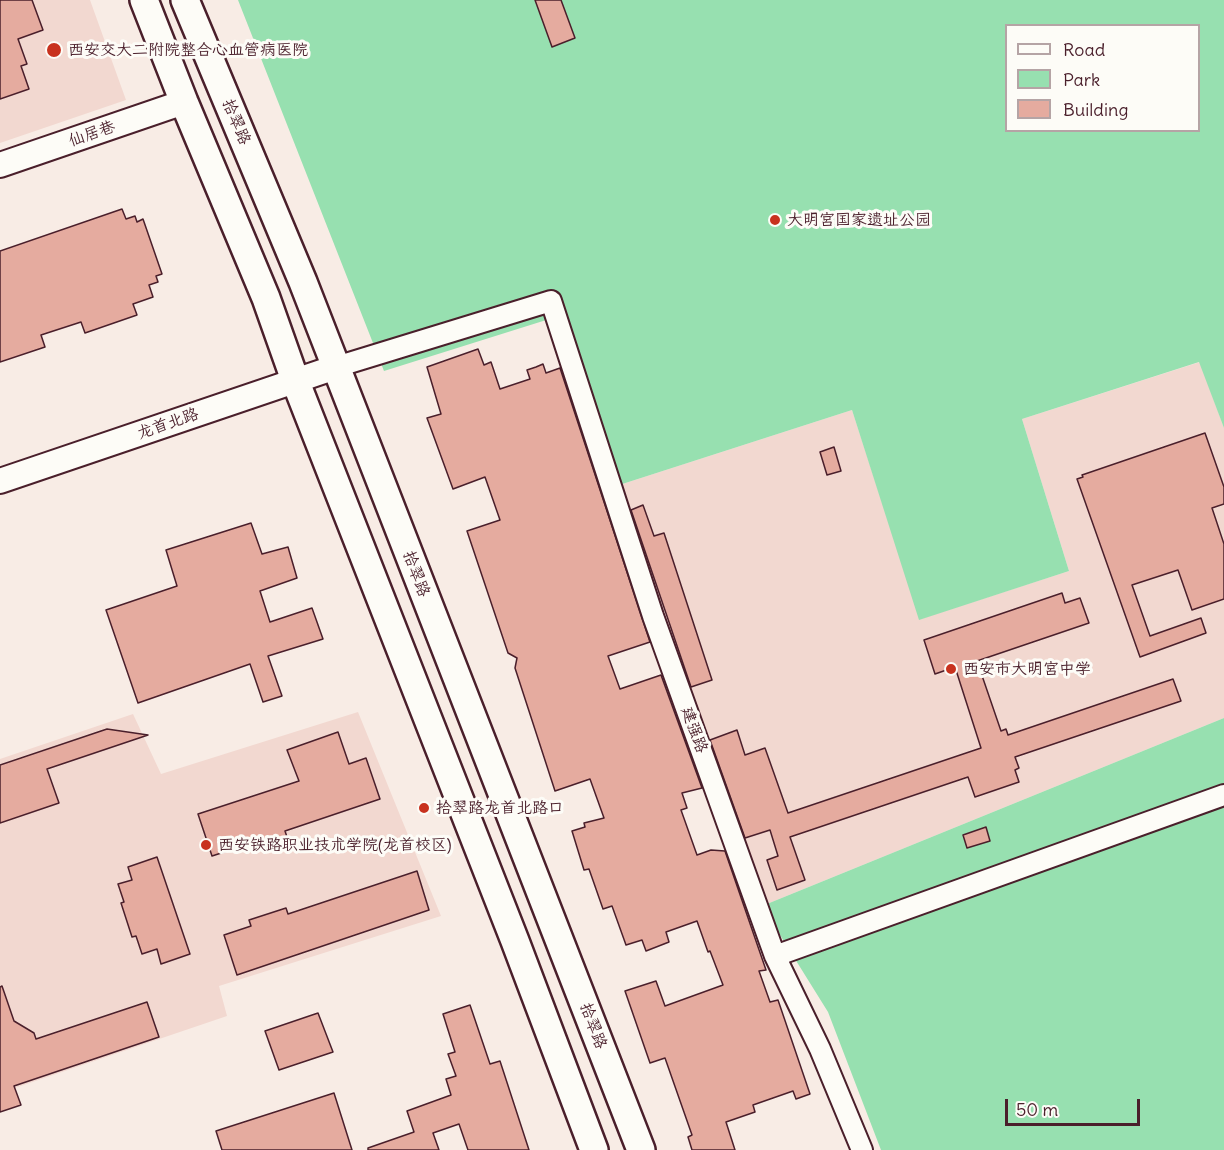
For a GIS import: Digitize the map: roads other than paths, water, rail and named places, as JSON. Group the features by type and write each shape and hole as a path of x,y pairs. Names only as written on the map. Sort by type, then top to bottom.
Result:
{"main road":[{"path":"144,0 266,298 295,380 515,941 594,1150"},
{"name":"拾翠路","path":"185,0 303,282 641,1150"}],"street":[{"name":"仙居巷","path":"0,165 184,102"},
{"name":"建强路","path":"336,367 551,301 653,616 776,956 820,1049 862,1150"},
{"name":"龙首北路","path":"0,481 336,367"},
{"path":"776,956 1224,795"}],"place":[{"name":"西安交大二附院整合心血管病医院","path":"54,50"},
{"name":"大明宫国家遗址公园","path":"775,220"},
{"name":"西安市大明宫中学","path":"951,669"},
{"name":"拾翠路龙首北路口","path":"424,808"},
{"name":"西安铁路职业技术学院(龙首校区)","path":"206,845"}]}
